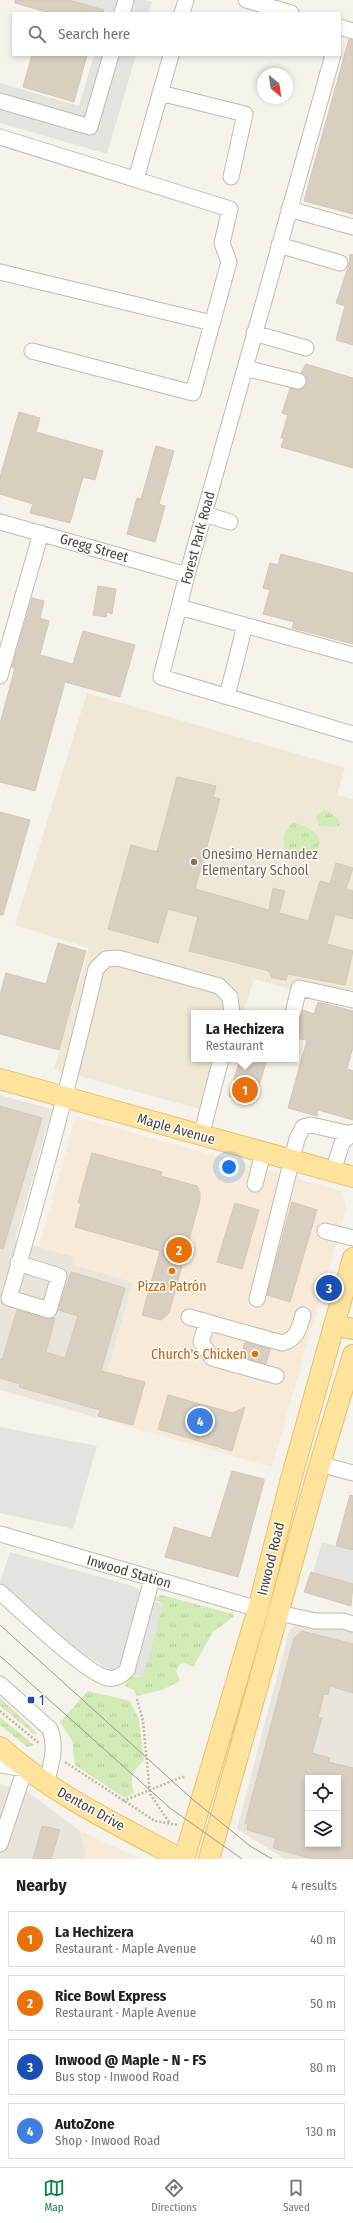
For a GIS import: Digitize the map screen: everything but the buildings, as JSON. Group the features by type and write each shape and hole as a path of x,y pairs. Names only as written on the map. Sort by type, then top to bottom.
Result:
{"main road":[{"name":"Maple Avenue","path":"0,1079 353,1177"},
{"name":"Inwood Road","path":"182,1859 258,1609 297,1458 344,1327 353,1258"},
{"name":"Inwood Road","path":"210,1859 320,1464 353,1355"},
{"path":"297,1458 320,1464"},
{"path":"258,1609 279,1613"},
{"path":"0,1747 24,1769"},
{"name":"Denton Drive","path":"24,1769 46,1784 182,1859"}],"street":[{"path":"122,12 126,0"},
{"path":"182,12 186,0"},
{"path":"246,0 288,12"},
{"path":"0,101 90,127 111,56"},
{"path":"136,179 171,56"},
{"name":"Forest Park Road","path":"227,696 161,677 187,575 279,244 289,209 325,102 333,56"},
{"path":"160,93 245,114 230,177"},
{"path":"0,137 230,209 222,243 229,262 192,393 32,351"},
{"path":"289,209 353,227"},
{"path":"279,244 340,263"},
{"path":"0,272 212,323"},
{"path":"254,333 306,348"},
{"path":"245,368 298,381"},
{"path":"204,514 230,522"},
{"name":"Gregg Street","path":"0,522 187,575"},
{"path":"0,676 40,533"},
{"path":"179,607 353,655"},
{"path":"245,625 227,696 353,734"},
{"path":"18,1263 60,1276 48,1310 8,1298 5,1292 18,1263 65,1097 96,969 106,959 118,958 219,986 230,997 232,1010"},
{"path":"294,1010 299,988 353,1000"},
{"path":"201,1136 220,1062"},
{"path":"257,1300 297,1139 303,1127 306,1125 352,1133"},
{"path":"333,1171 342,1143 352,1133"},
{"path":"255,1184 263,1153"},
{"path":"325,1231 353,1238"},
{"path":"189,1317 282,1343 293,1338 298,1333 302,1314"},
{"path":"207,1322 200,1342 212,1358 276,1376"},
{"path":"320,1464 353,1473"},
{"name":"Inwood Station","path":"0,1534 258,1609"},
{"path":"0,1592 90,1670 108,1678 119,1676 127,1670 152,1579"},
{"path":"279,1613 315,1621 343,1621 353,1624"},
{"path":"0,1684 50,1729 54,1739 53,1753 46,1784"},
{"name":"Denton Drive","path":"0,1765 24,1769"},
{"path":"0,1844 24,1769"}],"path":[{"path":"137,1699 144,1726 150,1790 153,1799 170,1823"},
{"path":"0,1711 38,1742"},
{"path":"74,1768 155,1821 179,1826"},
{"path":"123,1801 186,1777"}],"shaded area":[{"path":"69,0 145,0 152,2 148,12 107,11"},
{"path":"94,56 136,56 107,154 0,123 0,83 79,106"},
{"name":"Onesimo Hernandez Elementary School","path":"87,693 345,768 337,795 353,799 353,1007 254,979 244,1010 191,1010 191,1062 229,1062 214,1113 54,1069 89,948 15,925"},
{"path":"0,1095 52,1109 15,1240 75,1257 73,1265 133,1282 95,1417 0,1390"},
{"path":"76,1117 342,1191 346,1208 272,1467 95,1417 133,1282 73,1265 75,1257 39,1247"},
{"path":"0,1427 97,1446 73,1529 0,1513"},
{"path":"322,1542 353,1551 353,1584 313,1572"},
{"path":"10,1552 133,1586 155,1602 164,1603 143,1677 108,1669 76,1649 0,1582"},
{"path":"300,1609 353,1618 353,1859 285,1859 237,1829 289,1631 297,1623"},
{"path":"0,1784 28,1792 80,1831 86,1853 84,1859 0,1859"},
{"path":"80,1831 141,1859 84,1859 86,1853"}],"green space":[{"path":"326,810 338,819 340,824 337,827 320,826 317,820 317,814"},
{"path":"293,823 310,829 319,839 320,843 314,853 301,858 285,850 284,835"},
{"path":"162,1595 233,1614 233,1617 213,1632 193,1667 185,1663 180,1664 176,1671 180,1681 162,1690 137,1696 134,1690 125,1686 131,1676 142,1677 163,1603 152,1599"},
{"path":"88,1691 130,1701 139,1720 144,1761 140,1764 133,1775 132,1784 134,1793 125,1798 75,1765 72,1740 60,1722"},
{"path":"0,1698 37,1733 35,1735 0,1706"},
{"path":"0,1717 34,1745 27,1747 0,1725"}],"tram line":[{"path":"0,1625 191,1798 250,1846 272,1859"},
{"path":"0,1656 170,1808 242,1859"}],"place":[{"name":"Onesimo Hernandez Elementary School","path":"194,862"},
{"name":"La Hechizera","path":"245,1090"},
{"name":"Rice Bowl Express","path":"179,1250"},
{"name":"Pizza Patrón","path":"172,1271"},
{"name":"Inwood @ Maple - N - FS","path":"329,1288"},
{"name":"Church's Chicken","path":"255,1354"},
{"name":"AutoZone","path":"200,1421"},
{"name":"1","path":"31,1700"}]}
